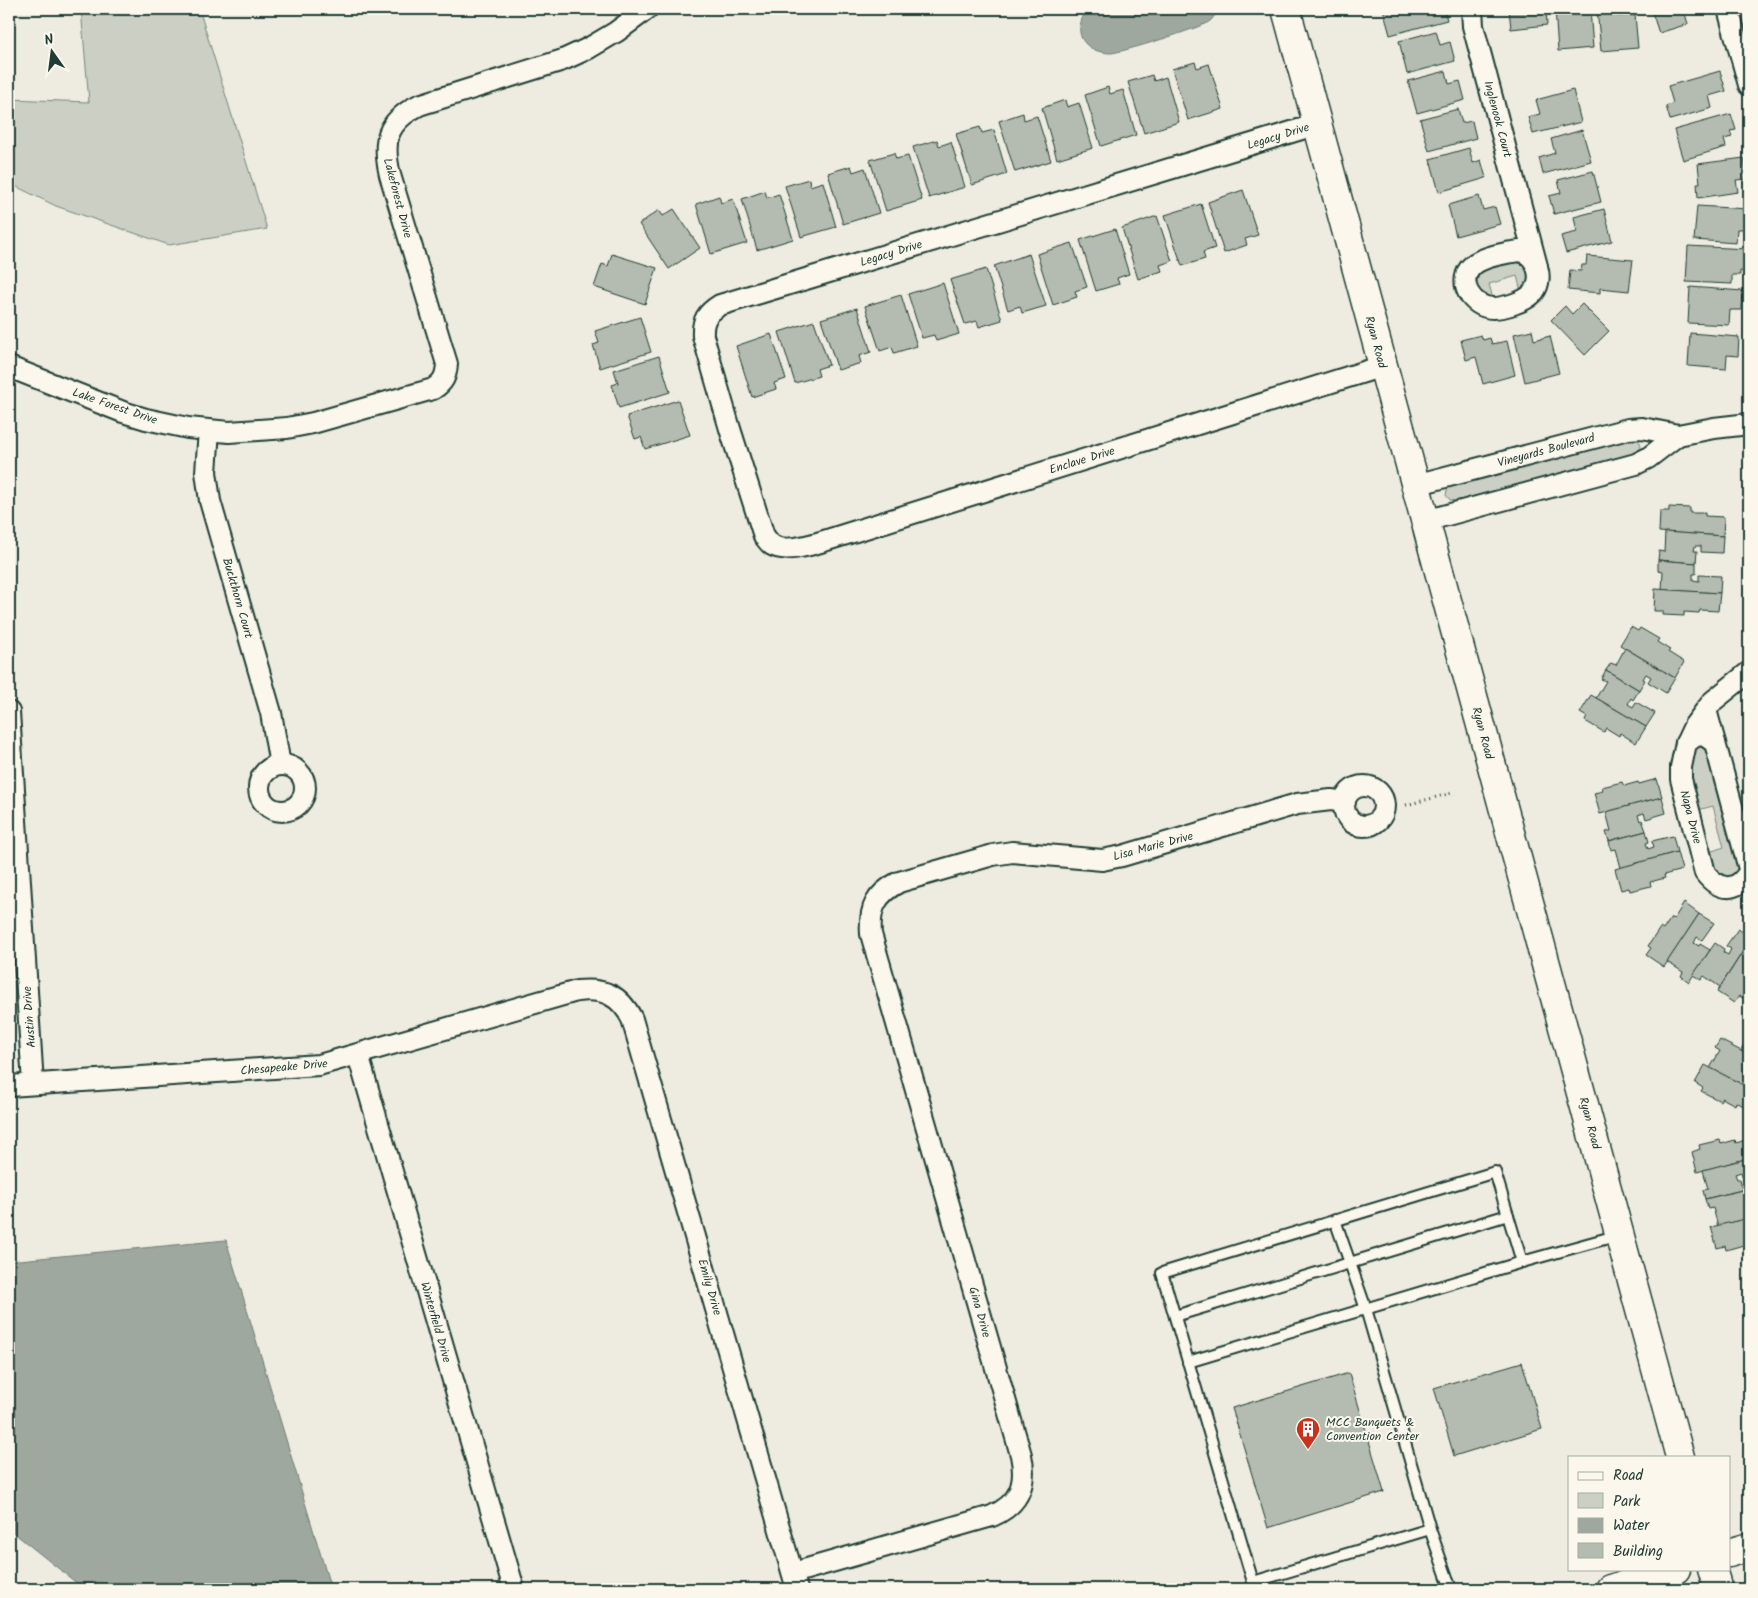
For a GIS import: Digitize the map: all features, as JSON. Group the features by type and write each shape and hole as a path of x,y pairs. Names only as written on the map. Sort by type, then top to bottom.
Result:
{"main road":[{"name":"Ryan Road","path":"1286,9 1680,1456"},
{"path":"1730,1553 1749,1547"},
{"path":"1610,1589 1673,1570"},
{"path":"1712,1570 1718,1589"}],"street":[{"name":"Lakeforest Drive","path":"313,423 433,389 442,383 446,375 447,364 386,159 386,145 389,132 395,122 406,112 419,106 572,56 616,32 647,9"},
{"name":"Inglenook Court","path":"1472,9 1473,26 1537,266 1538,273 1536,287 1530,296 1523,300 1495,308 1486,308 1477,304 1471,299 1465,286 1465,277 1468,270 1478,261 1520,251 1526,252 1537,266"},
{"path":"1728,9 1749,85"},
{"name":"Legacy Drive","path":"779,547 771,545 764,536 703,336 702,327 705,317 711,310 720,305 1318,124"},
{"name":"Inglenook Court","path":"1504,254 1523,240 1527,229"},
{"name":"Enclave Drive","path":"779,547 801,548 1383,366"},
{"name":"Lake Forest Drive","path":"9,367 138,417 170,424 229,432 258,431 313,423"},
{"name":"Vineyards Boulevard","path":"1415,485 1628,429 1642,428 1678,435 1749,424"},
{"name":"Buckthorn Court","path":"209,430 206,472 210,501 271,713 280,765"},
{"name":"Vineyards Boulevard","path":"1425,521 1636,464 1648,458 1678,435"},
{"name":"Napa Drive","path":"1719,886 1706,873 1681,779 1682,756 1694,726 1713,701 1749,672"},
{"path":"1706,710 1749,871 1740,884 1732,887 1719,886"},
{"name":"Austin Drive","path":"9,712 33,1084"},
{"path":"1686,743 1700,734 1715,743"},
{"name":"Lisa Marie Drive","path":"878,898 887,888 915,876 993,855 1030,852 1102,860 1122,856 1297,804 1331,800 1345,802"},
{"path":"1719,886 1749,896"},
{"name":"Gina Drive","path":"795,1581 1004,1511 1014,1502 1020,1492 1023,1481 1024,1468 1021,1455 871,934 872,910 878,898"},
{"name":"Chesapeake Drive","path":"9,1086 319,1065 577,991 600,990 609,994"},
{"name":"Emily Drive","path":"609,994 618,999 627,1009 632,1019 795,1581"},
{"name":"Winterfield Drive","path":"358,1055 514,1589"}],"lane":[{"path":"1430,1529 1252,1582 1162,1273 1495,1172 1522,1262"},
{"path":"1175,1316 1508,1215"},
{"path":"1335,1220 1366,1309 1430,1529 1451,1589"},
{"path":"1188,1362 1522,1262 1620,1235"}],"path":[{"path":"1406,805 1452,793"}],"green space":[{"path":"81,9 199,9 267,229 169,245 56,206 9,183 9,99 89,102"},
{"path":"1512,261 1523,263 1529,272 1528,283 1521,291 1517,276 1489,284 1493,299 1482,297 1476,288 1477,280 1483,271"},
{"path":"1633,437 1641,444 1637,453 1456,501 1450,500 1446,495 1451,485"},
{"path":"1696,745 1702,745 1706,748 1739,867 1736,874 1729,879 1714,873 1709,852 1724,847 1713,806 1698,810 1694,795 1690,759"}],"water":[{"path":"1083,9 1216,9 1217,12 1210,21 1193,29 1111,53 1095,50 1084,42 1080,29 1085,13"},
{"path":"226,1240 331,1589 84,1589 9,1529 9,1261"}],"building":[{"path":"1383,9 1444,9 1447,20 1390,35"},
{"path":"1509,9 1546,9 1547,25 1511,29"},
{"path":"1555,9 1575,9 1575,12 1579,12 1579,9 1590,9 1593,48 1558,51"},
{"path":"1597,9 1616,9 1617,16 1635,15 1638,48 1601,51"},
{"path":"1651,9 1688,9 1684,10 1688,24 1659,33"},
{"path":"1436,31 1440,45 1450,42 1455,61 1407,74 1399,41"},
{"path":"1195,62 1197,68 1209,64 1223,109 1188,120 1172,69"},
{"path":"1446,71 1449,84 1460,81 1465,100 1417,113 1408,81"},
{"path":"1720,71 1726,91 1709,96 1712,108 1670,120 1666,106 1673,103 1668,86"},
{"path":"1152,75 1154,81 1166,77 1179,122 1144,133 1128,82"},
{"path":"1108,87 1110,94 1123,90 1136,135 1101,146 1085,95"},
{"path":"1573,90 1581,122 1533,134 1528,117 1540,114 1536,100"},
{"path":"1065,100 1067,107 1079,103 1093,148 1057,159 1042,108"},
{"path":"1458,109 1462,123 1472,121 1476,138 1429,151 1420,119"},
{"path":"1023,113 1024,120 1037,116 1051,161 1015,172 999,121"},
{"path":"1731,114 1736,130 1730,131 1732,137 1724,139 1726,147 1683,160 1674,130"},
{"path":"980,127 982,133 994,130 1007,174 972,185 956,134"},
{"path":"1582,130 1591,161 1543,174 1539,158 1555,153 1551,139"},
{"path":"937,140 939,146 951,142 965,187 929,198 913,147"},
{"path":"1469,148 1473,163 1481,160 1486,178 1439,192 1430,159"},
{"path":"894,153 896,159 908,156 922,200 886,211 870,160"},
{"path":"1744,158 1747,179 1736,180 1738,192 1698,198 1697,183 1700,183 1698,164"},
{"path":"851,166 853,172 865,168 879,213 843,224 828,173"},
{"path":"1593,171 1601,202 1554,214 1549,196 1561,193 1558,180"},
{"path":"809,179 810,186 823,182 836,227 801,237 785,186"},
{"path":"1243,190 1258,235 1245,239 1247,245 1224,253 1208,202"},
{"path":"765,191 767,198 779,194 793,239 757,250 742,199"},
{"path":"719,196 721,203 733,199 747,243 711,254 696,204"},
{"path":"1479,196 1483,210 1495,207 1500,224 1456,236 1448,205"},
{"path":"1201,204 1215,248 1203,252 1205,259 1182,266 1165,215"},
{"path":"1697,206 1748,209 1747,229 1737,229 1736,243 1694,240"},
{"path":"674,209 700,248 669,269 639,224 659,210 663,216"},
{"path":"1604,209 1612,241 1566,253 1561,236 1577,232 1574,217"},
{"path":"1157,216 1172,261 1160,265 1162,271 1138,279 1122,228"},
{"path":"1115,229 1129,274 1117,278 1119,284 1096,291 1080,240"},
{"path":"1072,243 1087,287 1075,291 1077,297 1053,305 1037,254"},
{"path":"1688,246 1748,249 1747,272 1740,271 1740,275 1732,275 1732,284 1686,282"},
{"path":"612,254 657,268 645,304 594,287 602,264 608,266"},
{"path":"1029,254 1046,306 1022,313 1020,306 1008,310 994,266"},
{"path":"1587,256 1633,260 1629,291 1600,288 1600,293 1568,290 1570,270 1581,271 1582,265 1586,265"},
{"path":"986,269 1002,320 979,327 977,321 965,324 950,280"},
{"path":"943,283 959,334 936,341 934,335 922,338 908,294"},
{"path":"1690,287 1743,291 1742,310 1730,310 1729,325 1688,323"},
{"path":"901,295 917,346 894,353 892,347 880,351 865,306"},
{"path":"1582,304 1609,331 1585,355 1551,320 1565,306 1572,314"},
{"path":"857,308 871,352 859,356 861,363 838,370 821,319"},
{"path":"640,317 651,352 600,368 593,345 599,343 595,331"},
{"path":"814,321 829,365 817,369 819,376 795,383 779,332"},
{"path":"1532,330 1534,340 1550,336 1559,373 1525,382 1514,334"},
{"path":"1690,333 1739,337 1738,356 1727,355 1726,369 1688,366"},
{"path":"771,334 786,379 774,383 776,389 752,397 736,346"},
{"path":"1481,335 1483,340 1490,338 1492,344 1507,341 1515,375 1483,384 1476,357 1466,360 1461,340"},
{"path":"659,356 670,392 619,408 612,385 618,383 614,370"},
{"path":"678,400 690,435 645,449 641,437 635,439 627,416"},
{"path":"1669,507 1690,508 1690,513 1705,513 1705,516 1724,517 1723,536 1659,532 1660,511 1669,511"},
{"path":"1665,532 1723,536 1722,553 1701,552 1701,546 1695,546 1694,551 1697,551 1696,563 1658,560 1659,551 1664,552"},
{"path":"1658,560 1696,563 1696,574 1693,574 1693,580 1699,581 1699,575 1721,576 1720,593 1662,590 1663,571 1658,570"},
{"path":"1655,589 1720,593 1718,611 1700,610 1699,613 1684,612 1684,616 1663,615 1663,611 1654,611"},
{"path":"1631,627 1638,631 1640,628 1659,639 1657,642 1684,662 1675,678 1620,645"},
{"path":"1625,648 1675,678 1666,693 1648,682 1651,677 1646,674 1639,690 1606,670 1611,663 1616,665"},
{"path":"1606,670 1639,690 1628,704 1633,707 1636,702 1655,713 1646,727 1596,698 1606,681 1601,679"},
{"path":"1591,695 1646,727 1636,743 1620,733 1619,736 1606,728 1604,732 1585,721 1587,717 1580,713"},
{"path":"1657,779 1662,797 1600,814 1594,793 1603,791 1602,787 1622,782 1624,786 1638,782 1639,784"},
{"path":"1662,797 1666,813 1646,819 1644,813 1638,815 1646,831 1609,841 1606,832 1611,831 1606,812"},
{"path":"1646,831 1649,842 1646,843 1648,849 1654,847 1652,841 1673,836 1677,852 1621,868 1616,849 1611,850 1609,841"},
{"path":"1677,852 1682,870 1664,875 1665,878 1650,882 1651,886 1630,891 1629,888 1621,890 1615,869"},
{"path":"1684,903 1699,914 1664,967 1646,955 1651,948 1648,946 1660,928 1663,930 1671,918 1674,919"},
{"path":"1699,914 1714,923 1702,940 1697,937 1694,943 1710,950 1689,982 1681,976 1683,972 1667,962"},
{"path":"1738,929 1749,936 1749,942 1720,987 1704,976 1701,980 1693,975 1715,943 1724,949 1723,952 1728,955 1731,949 1726,946"},
{"path":"1749,942 1749,988 1743,998 1739,996 1734,1003 1717,992"},
{"path":"1720,1040 1749,1055 1749,1066 1743,1072 1749,1074 1749,1088 1710,1068 1720,1051 1715,1048"},
{"path":"1745,1043 1749,1045 1749,1055 1741,1051"},
{"path":"1705,1065 1749,1088 1749,1109 1736,1102 1735,1105 1722,1098 1720,1101 1701,1091 1703,1088 1695,1083"},
{"path":"1749,1139 1749,1158 1697,1172 1692,1152 1700,1149 1699,1145 1720,1140 1721,1144 1735,1140 1736,1143"},
{"path":"1749,1158 1749,1176 1743,1178 1741,1172 1735,1174 1737,1179 1740,1179 1742,1190 1705,1199 1703,1190 1708,1189 1703,1170"},
{"path":"1742,1190 1745,1201 1743,1202 1744,1207 1749,1206 1749,1218 1718,1226 1713,1208 1708,1209 1705,1199"},
{"path":"1749,1218 1749,1240 1746,1240 1747,1244 1726,1250 1725,1246 1717,1248 1711,1227"},
{"path":"1749,1302 1749,1328 1745,1327 1748,1319 1744,1318"},
{"path":"1522,1362 1542,1429 1454,1456 1434,1388"},
{"name":"MCC Banquets & Convention Center","path":"1349,1373 1384,1492 1268,1528 1232,1408"}],"place":[{"name":"MCC Banquets & Convention Center","path":"1308,1450"}]}
